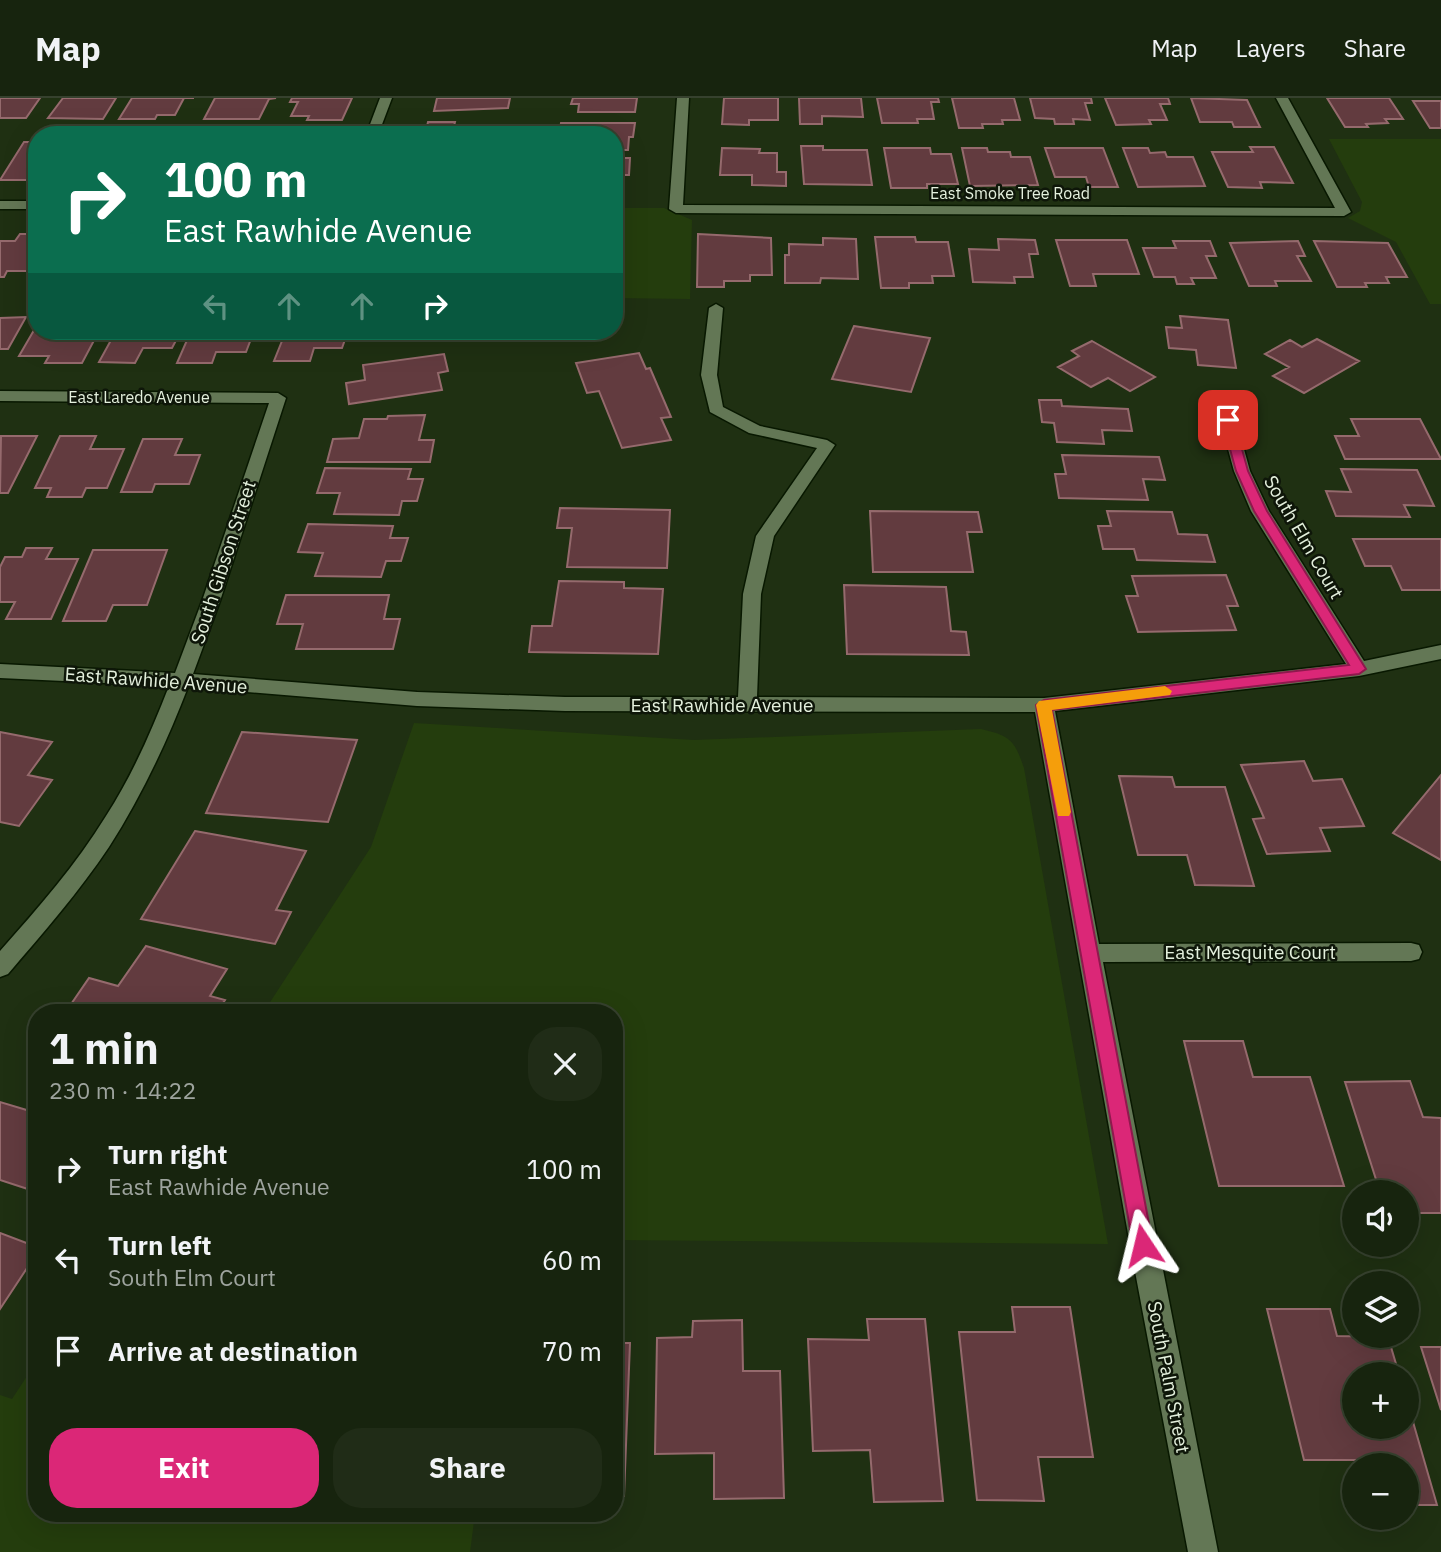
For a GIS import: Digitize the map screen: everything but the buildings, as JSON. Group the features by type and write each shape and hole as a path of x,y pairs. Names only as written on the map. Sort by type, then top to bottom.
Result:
{"street":[{"path":"375,126 386,98"},
{"name":"East Smoke Tree Road","path":"683,98 676,209 1344,212 1282,98"},
{"path":"0,205 28,205"},
{"path":"716,308 709,375 716,409 755,430 827,445 765,536 752,594 747,705"},
{"name":"East Laredo Avenue","path":"0,397 278,398"},
{"name":"South Gibson Street","path":"0,967 73,882 128,799 184,680 278,398"},
{"name":"South Elm Court","path":"1228,420 1242,471 1260,511 1359,669"},
{"name":"East Rawhide Avenue","path":"0,671 184,680 418,699 565,704 1044,705 1359,669 1441,652"},
{"name":"South Palm Street","path":"1044,705 1203,1552"},
{"name":"East Mesquite Court","path":"1089,953 1411,952"}],"green space":[{"path":"1329,139 1441,139 1441,304 1430,304 1396,242 1348,218 1360,211 1362,202"},
{"path":"623,208 664,208 692,220 690,299 623,298"},
{"path":"414,723 694,740 981,729 1005,737 1014,745 1024,768 1108,1244 623,1240 623,1004 269,1004 371,847"},
{"path":"28,1375 28,1522 474,1522 470,1552 0,1552 0,1395 12,1399"}],"slow traffic":[{"path":"1063,812 1044,705 1165,691"}],"route":[{"path":"1143,1245 1044,705 1359,669 1260,511 1242,471 1228,420"}]}
